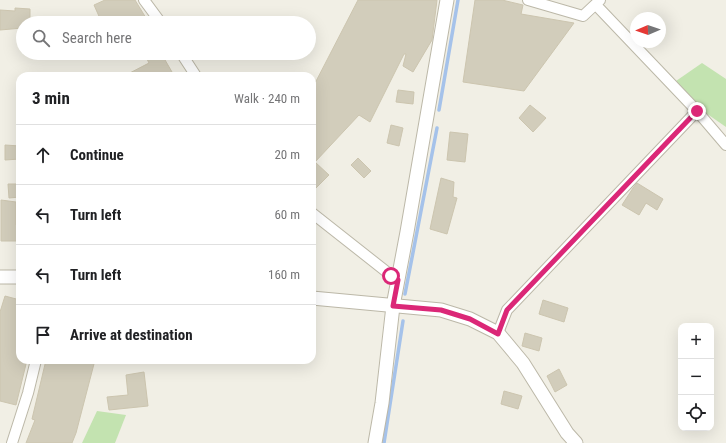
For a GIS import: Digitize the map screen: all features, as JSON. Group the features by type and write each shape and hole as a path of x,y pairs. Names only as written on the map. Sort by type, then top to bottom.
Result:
{"street":[{"path":"144,0 156,16"},
{"path":"375,443 382,403 393,306 447,0"},
{"path":"528,0 583,16 598,3 697,111 726,145"},
{"path":"186,60 193,72"},
{"path":"498,334 507,310 697,111"},
{"path":"316,216 398,280"},
{"path":"0,277 16,277"},
{"path":"316,298 441,310 470,319 498,334 523,363 566,433 576,443"},
{"path":"12,443 28,393 35,364"}],"green space":[{"path":"702,63 726,79 726,127 687,100 676,81"},
{"path":"97,411 126,415 115,443 82,443"}],"building":[{"path":"105,0 135,0 145,16 99,16 94,5"},
{"path":"358,0 437,0 432,40 413,72 403,66 406,54 404,54 370,122 359,115 316,161 316,81"},
{"path":"475,0 502,0 523,5 521,14 574,23 524,91 463,82"},
{"path":"15,8 30,9 30,16 16,16 16,29 0,30 0,10 15,11"},
{"path":"148,60 165,60 172,72 132,72 149,63"},
{"path":"398,90 414,92 413,104 396,102"},
{"path":"530,105 546,118 533,132 519,118"},
{"path":"391,125 403,128 399,146 387,143"},
{"path":"450,132 468,134 465,162 447,160"},
{"path":"5,145 16,146 16,159 5,160"},
{"path":"358,158 371,171 364,178 351,165"},
{"path":"316,163 329,175 316,188"},
{"path":"441,178 454,182 453,197 457,198 447,234 430,229"},
{"path":"637,183 663,199 657,210 646,203 639,215 622,205"},
{"path":"8,184 16,184 16,197 9,198"},
{"path":"1,200 16,202 16,241 1,241"},
{"path":"5,296 16,299 16,364 26,364 16,405 0,401 0,312"},
{"path":"543,300 568,308 564,322 539,314"},
{"path":"525,333 542,338 539,351 522,346"},
{"path":"45,364 94,364 72,443 26,443 35,420 32,419"},
{"path":"559,369 567,385 555,392 547,376"},
{"path":"144,372 148,406 109,410 107,397 128,395 126,375"},
{"path":"504,391 522,396 518,409 501,404"}],"waterway":[{"path":"439,110 458,0"},
{"path":"405,294 437,128"},
{"path":"384,443 403,321"}],"route":[{"path":"391,276 398,280 393,306 441,310 470,319 498,334 507,310 697,111"}]}
